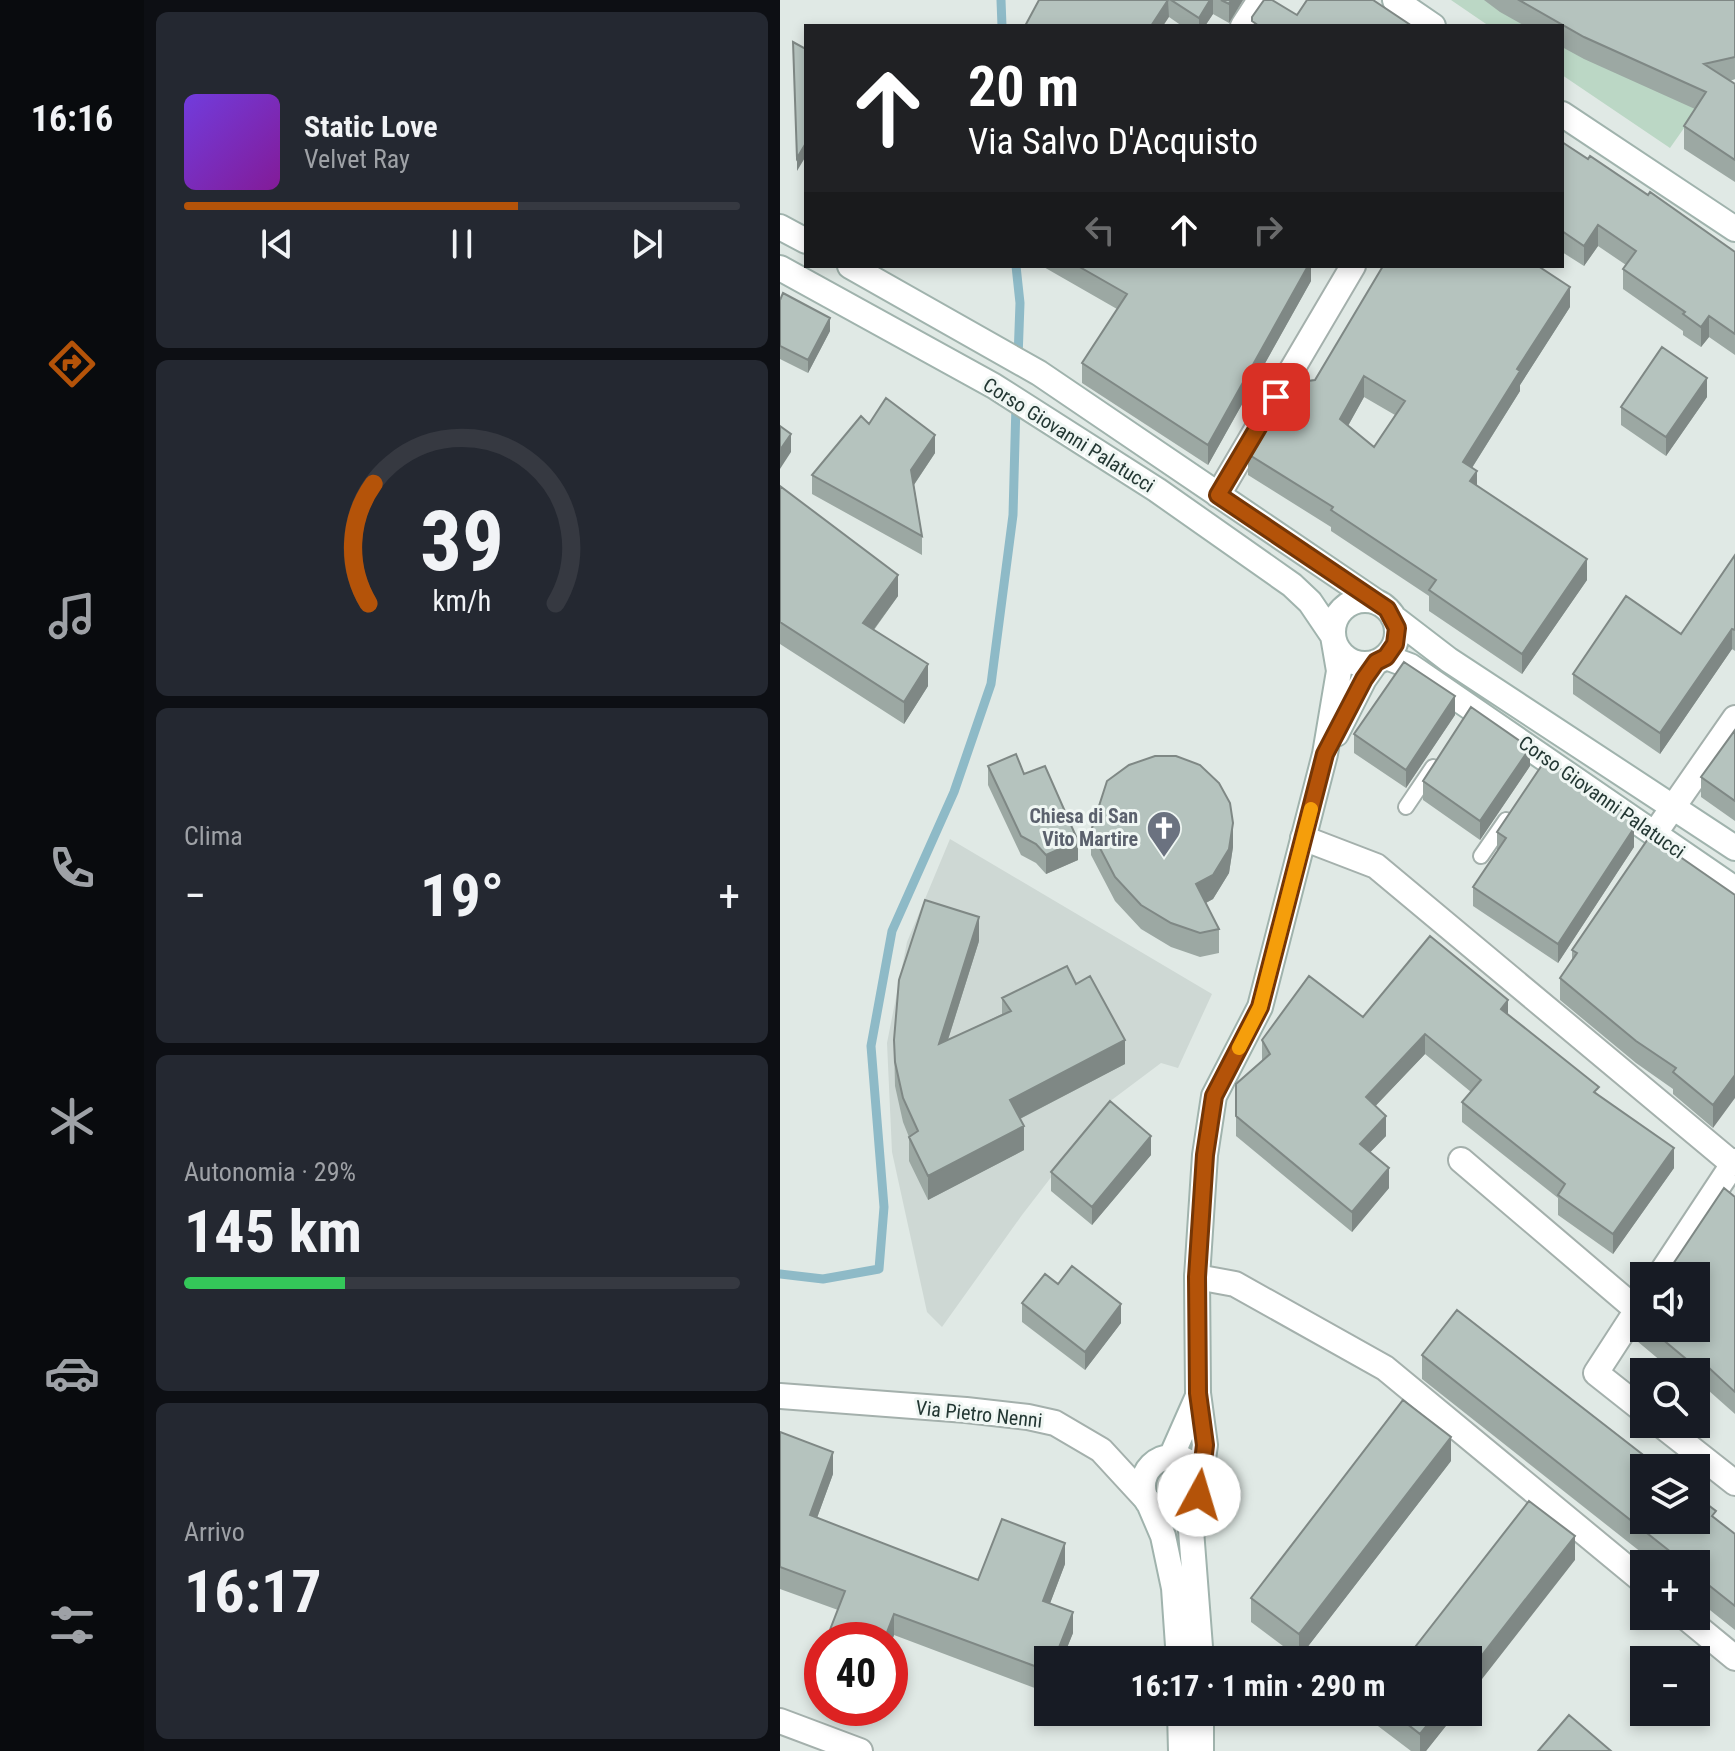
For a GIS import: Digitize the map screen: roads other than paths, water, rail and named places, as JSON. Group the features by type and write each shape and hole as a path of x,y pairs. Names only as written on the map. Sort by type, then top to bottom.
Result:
{"street":[{"path":"1244,24 1260,0"},
{"path":"1395,0 1430,24"},
{"path":"1564,115 1735,229"},
{"path":"780,227 804,240"},
{"name":"Corso Giovanni Palatucci","path":"780,268 994,386 1201,521 1292,585 1310,602 1344,657 1360,664 1381,660 1410,666 1468,714 1650,840 1735,889"},
{"name":"Corso Giovanni Palatucci","path":"854,268 1039,373 1386,610 1449,660 1735,848"},
{"path":"1201,521 1345,269"},
{"path":"862,313 879,282"},
{"path":"940,357 957,326"},
{"path":"1200,1646 1191,1530 1205,1445 1198,1393 1197,1277 1205,1155 1214,1096 1260,1007 1325,754 1339,671 1334,624 1346,606 1368,600 1386,610 1397,628 1395,644 1364,679 1325,754"},
{"path":"1650,840 1735,718"},
{"path":"1303,838 1376,866 1734,1162 1668,1262"},
{"path":"1461,1160 1630,1297"},
{"path":"1197,1277 1235,1284 1385,1368 1630,1570"},
{"path":"1630,1320 1596,1373 1630,1400"},
{"path":"1171,1457 1198,1393"},
{"name":"Via Pietro Nenni","path":"780,1396 966,1410 1055,1423 1101,1450 1148,1501"},
{"path":"1678,1438 1735,1483"},
{"path":"1148,1501 1160,1512 1183,1512 1198,1491 1193,1466 1179,1458 1162,1459 1149,1469 1143,1485 1148,1501 1163,1536 1174,1588 1178,1646"},
{"path":"1701,1630 1735,1658"},
{"path":"780,1721 860,1751"},
{"path":"1180,1726 1181,1751"},
{"path":"1201,1726 1201,1751"}],"lane":[{"path":"1406,807 1439,757"},
{"path":"1481,856 1514,808"}],"waterway":[{"path":"1001,0 1002,24"},
{"path":"1016,268 1020,303 1018,358"},
{"path":"780,1274 823,1279 879,1269 884,1207 871,1046 892,931 954,792 991,684 1013,515 1016,404"}],"place":[{"name":"Chiesa di San Vito Martire","path":"1164,859"}]}
